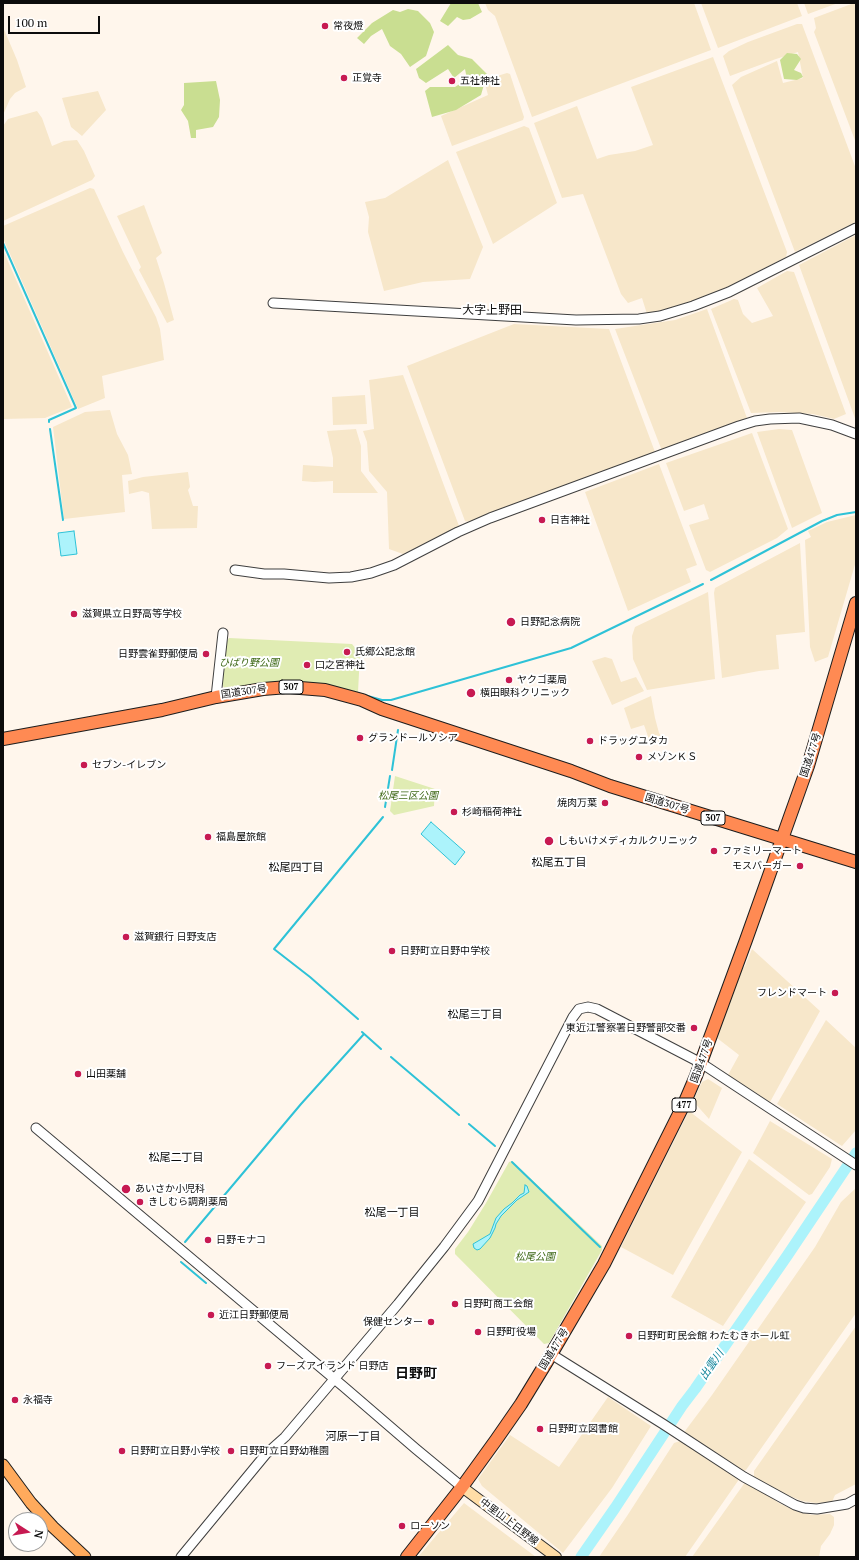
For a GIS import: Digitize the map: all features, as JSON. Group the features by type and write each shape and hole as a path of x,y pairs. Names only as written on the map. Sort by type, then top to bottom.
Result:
{"highway":[{"name":"国道477号","path":"407,1557 462,1487 521,1404 612,1249 684,1104 701,1063 808,766 856,603"},
{"name":"国道307号","path":"3,739 162,710 216,697 263,689 288,687 326,690 362,700 389,712 572,771 610,786 783,836 856,855"},
{"name":"国道307号","path":"783,836 856,862"}],"main road":[{"path":"3,1465 31,1503 85,1557"},
{"name":"中里山上日野線","path":"462,1487 556,1557"}],"street":[{"path":"273,303 576,320 639,319 660,316 693,306 729,292 856,228"},
{"path":"235,570 264,574 284,574 329,578 351,577 371,573 394,565 458,532 490,518 732,428 755,421 799,418 832,425 856,434"},
{"path":"216,697 223,633"},
{"path":"181,1557 266,1454 285,1437 334,1379 444,1247 478,1201 573,1017 579,1009 593,1007 701,1063 856,1165"},
{"path":"36,1128 416,1450 462,1487"},
{"path":"551,1354 744,1477 795,1505 804,1508 817,1509 847,1504 856,1499"}],"shaded area":[{"path":"485,3 694,3 711,50 532,117 495,16 488,10"},
{"path":"701,3 797,3 802,16 718,48"},
{"path":"804,3 838,3 808,14"},
{"path":"856,3 856,143 814,32 816,28 814,18"},
{"path":"797,24 802,24 856,169 856,222 795,252 732,85 741,77 777,61 783,83 803,78 798,52 730,76 723,56 729,51 748,42"},
{"path":"3,27 17,60 26,87 15,93 10,99 3,115"},
{"path":"713,57 787,252 786,257 712,295 669,310 647,314 642,298 628,303 621,294 583,194 562,198 534,123 577,106 597,159 609,155 635,151 653,145 631,87"},
{"path":"507,73 510,74 524,117 523,120 452,146 441,116 488,95 484,80"},
{"path":"98,91 106,110 82,136 71,127 62,98"},
{"path":"37,111 42,118 52,146 64,141 77,140 84,151 95,176 92,180 3,221 3,126 8,119"},
{"path":"524,126 529,128 557,203 493,244 456,152"},
{"path":"448,160 483,247 470,279 423,282 384,291 368,232 369,217 365,202 385,198"},
{"path":"90,188 94,189 123,252 156,317 160,329 164,360 102,376 105,398 78,409 3,238 3,226"},
{"path":"144,205 162,253 156,258 174,320 167,323 139,270 141,267 117,216"},
{"path":"856,235 856,421 799,265"},
{"path":"3,250 72,407 45,418 3,419"},
{"path":"787,271 794,272 846,414 834,419 813,414 779,412 751,413 711,309 734,299 738,300 743,314 752,323 773,316 757,288"},
{"path":"707,309 747,418 662,451 615,329 675,320"},
{"path":"514,324 609,329 655,452 470,522 465,521 407,366"},
{"path":"403,375 459,526 403,554 389,549 387,492 369,471 367,442 363,431 374,429 369,380"},
{"path":"365,395 367,424 333,425 332,397"},
{"path":"110,410 117,434 128,455 132,474 122,475 125,512 64,519 53,427 85,412"},
{"path":"356,429 361,446 361,471 378,493 333,493 333,481 302,481 303,465 333,467 333,458 327,431"},
{"path":"779,429 792,430 822,513 792,528 757,432"},
{"path":"752,433 788,529 777,538 710,572 706,570 689,525 709,519 704,504 684,511 666,463"},
{"path":"659,464 697,565 686,569 691,582 628,611 585,492"},
{"path":"188,472 190,487 188,490 193,506 198,506 197,528 152,529 149,493 142,491 129,494 128,481 143,477"},
{"path":"856,515 856,561 828,657 815,662 810,647 805,540 811,537 808,531 827,522"},
{"path":"800,543 805,632 776,635 779,669 722,678 714,593 715,588"},
{"path":"708,592 715,679 647,690 633,659 632,636 635,627"},
{"path":"605,657 612,659 621,682 636,677 644,691 612,705 592,661"},
{"path":"651,696 659,733 664,740 651,745 644,725 631,729 624,708"},
{"path":"752,949 820,1011 770,1102 728,1075 739,1055 717,1038 740,971 745,966"},
{"path":"826,1020 856,1048 856,1130 842,1146 777,1104"},
{"path":"708,1079 722,1088 709,1119 693,1101 702,1082"},
{"path":"689,1111 742,1152 673,1275 621,1247"},
{"path":"770,1121 832,1159 830,1167 812,1194 809,1195 753,1153"},
{"path":"749,1159 806,1202 723,1326 671,1297"},
{"path":"856,1188 856,1313 746,1470 743,1471 685,1434 685,1431 712,1395 815,1247 841,1202"},
{"path":"856,1326 856,1484 835,1495 832,1502 816,1503 802,1501 785,1494 754,1477 754,1471"},
{"path":"608,1397 651,1426 612,1488 563,1553 482,1486 478,1479 510,1435 559,1467"},
{"path":"680,1441 740,1478 685,1557 599,1557 674,1443"},
{"path":"746,1481 779,1503 796,1511 812,1515 830,1514 834,1517 834,1525 830,1534 821,1546 819,1557 692,1557"},
{"path":"464,1503 536,1557 418,1557"}],"green space":[{"path":"451,3 478,3 482,12 470,19 463,20 457,17 448,26 440,21"},
{"path":"408,9 418,11 430,23 434,32 426,56 410,67 401,54 390,46 382,29 371,36 364,44 357,38 372,23 393,10 400,12"},
{"path":"448,45 458,55 472,59 487,74 481,95 456,110 432,117 425,91 430,87 455,87 467,79 465,69 454,78 448,69 426,83 419,78 416,69"},
{"path":"787,53 797,54 801,59 794,70 801,73 803,77 797,80 784,79 780,60"},
{"path":"216,81 220,100 219,117 213,127 196,130 196,138 191,138 188,121 181,110 184,105 184,83"},
{"name":"ひばり野公園","path":"229,638 352,644 360,654 358,692 327,685 224,688 220,680 226,643"},
{"name":"松尾三区公園","path":"395,776 435,789 434,806 394,815 390,811"},
{"name":"松尾公園","path":"512,1161 602,1246 602,1250 549,1343 544,1344 455,1254 455,1249 468,1232 486,1203 509,1162"}],"water":[{"path":"74,531 77,554 61,556 58,533"},
{"path":"431,822 465,852 455,865 421,834"},
{"path":"525,1185 527,1186 529,1192 517,1200 501,1216 490,1238 480,1249 477,1250 474,1248 473,1244 490,1234 496,1218 504,1209 524,1193"}],"waterway":[{"path":"3,243 76,408 49,420 49,422"},
{"path":"50,429 63,520"},
{"path":"711,580 822,521 837,515 856,512"},
{"path":"357,693 382,700 391,700 571,648 703,584"},
{"path":"392,770 398,730"},
{"path":"385,807 390,776"},
{"path":"358,1019 310,977 274,949 383,817"},
{"path":"362,1032 381,1049"},
{"path":"185,1242 301,1104 364,1034"},
{"path":"391,1057 459,1115"},
{"path":"469,1124 495,1146"},
{"name":"出雲川","path":"581,1557 682,1406 787,1256 856,1153"},
{"path":"512,1162 600,1247"},
{"path":"181,1262 206,1283"}],"place":[{"name":"常夜燈","path":"325,26"},
{"name":"正覚寺","path":"344,78"},
{"name":"五社神社","path":"452,81"},
{"name":"日吉神社","path":"542,520"},
{"name":"滋賀県立日野高等学校","path":"74,614"},
{"name":"日野記念病院","path":"511,622"},
{"name":"氏郷公記念館","path":"347,652"},
{"name":"日野雲雀野郵便局","path":"206,654"},
{"name":"口之宮神社","path":"307,665"},
{"name":"ヤクゴ薬局","path":"509,680"},
{"name":"横田眼科クリニック","path":"471,693"},
{"name":"グランドールソシア","path":"360,738"},
{"name":"ドラッグユタカ","path":"590,741"},
{"name":"メゾンＫＳ","path":"639,757"},
{"name":"セブン-イレブン","path":"84,765"},
{"name":"焼肉万葉","path":"605,803"},
{"name":"杉崎稲荷神社","path":"454,812"},
{"name":"福島屋旅館","path":"208,837"},
{"name":"しもいけメディカルクリニック","path":"549,841"},
{"name":"ファミリーマート","path":"714,851"},
{"name":"モスバーガー","path":"800,866"},
{"name":"滋賀銀行 日野支店","path":"126,937"},
{"name":"日野町立日野中学校","path":"392,951"},
{"name":"フレンドマート","path":"835,993"},
{"name":"東近江警察署日野警部交番","path":"694,1028"},
{"name":"山田薬舗","path":"78,1074"},
{"name":"あいさか小児科","path":"126,1189"},
{"name":"きしむら調剤薬局","path":"140,1202"},
{"name":"日野モナコ","path":"208,1240"},
{"name":"日野町商工会館","path":"455,1304"},
{"name":"近江日野郵便局","path":"211,1315"},
{"name":"保健センター","path":"431,1322"},
{"name":"日野町役場","path":"478,1332"},
{"name":"日野町町民会館 わたむきホール虹","path":"629,1336"},
{"name":"フーズアイランド 日野店","path":"268,1366"},
{"name":"永福寺","path":"15,1400"},
{"name":"日野町立図書館","path":"540,1429"},
{"name":"日野町立日野小学校","path":"122,1451"},
{"name":"日野町立日野幼稚園","path":"231,1451"},
{"name":"ローソン","path":"402,1526"}],"district":[{"name":"大字上野田","path":"492,311"},
{"name":"松尾五丁目","path":"559,863"},
{"name":"松尾四丁目","path":"296,868"},
{"name":"松尾三丁目","path":"475,1015"},
{"name":"松尾二丁目","path":"176,1158"},
{"name":"松尾一丁目","path":"392,1213"},
{"name":"日野町","path":"416,1374"},
{"name":"河原一丁目","path":"353,1437"}]}
